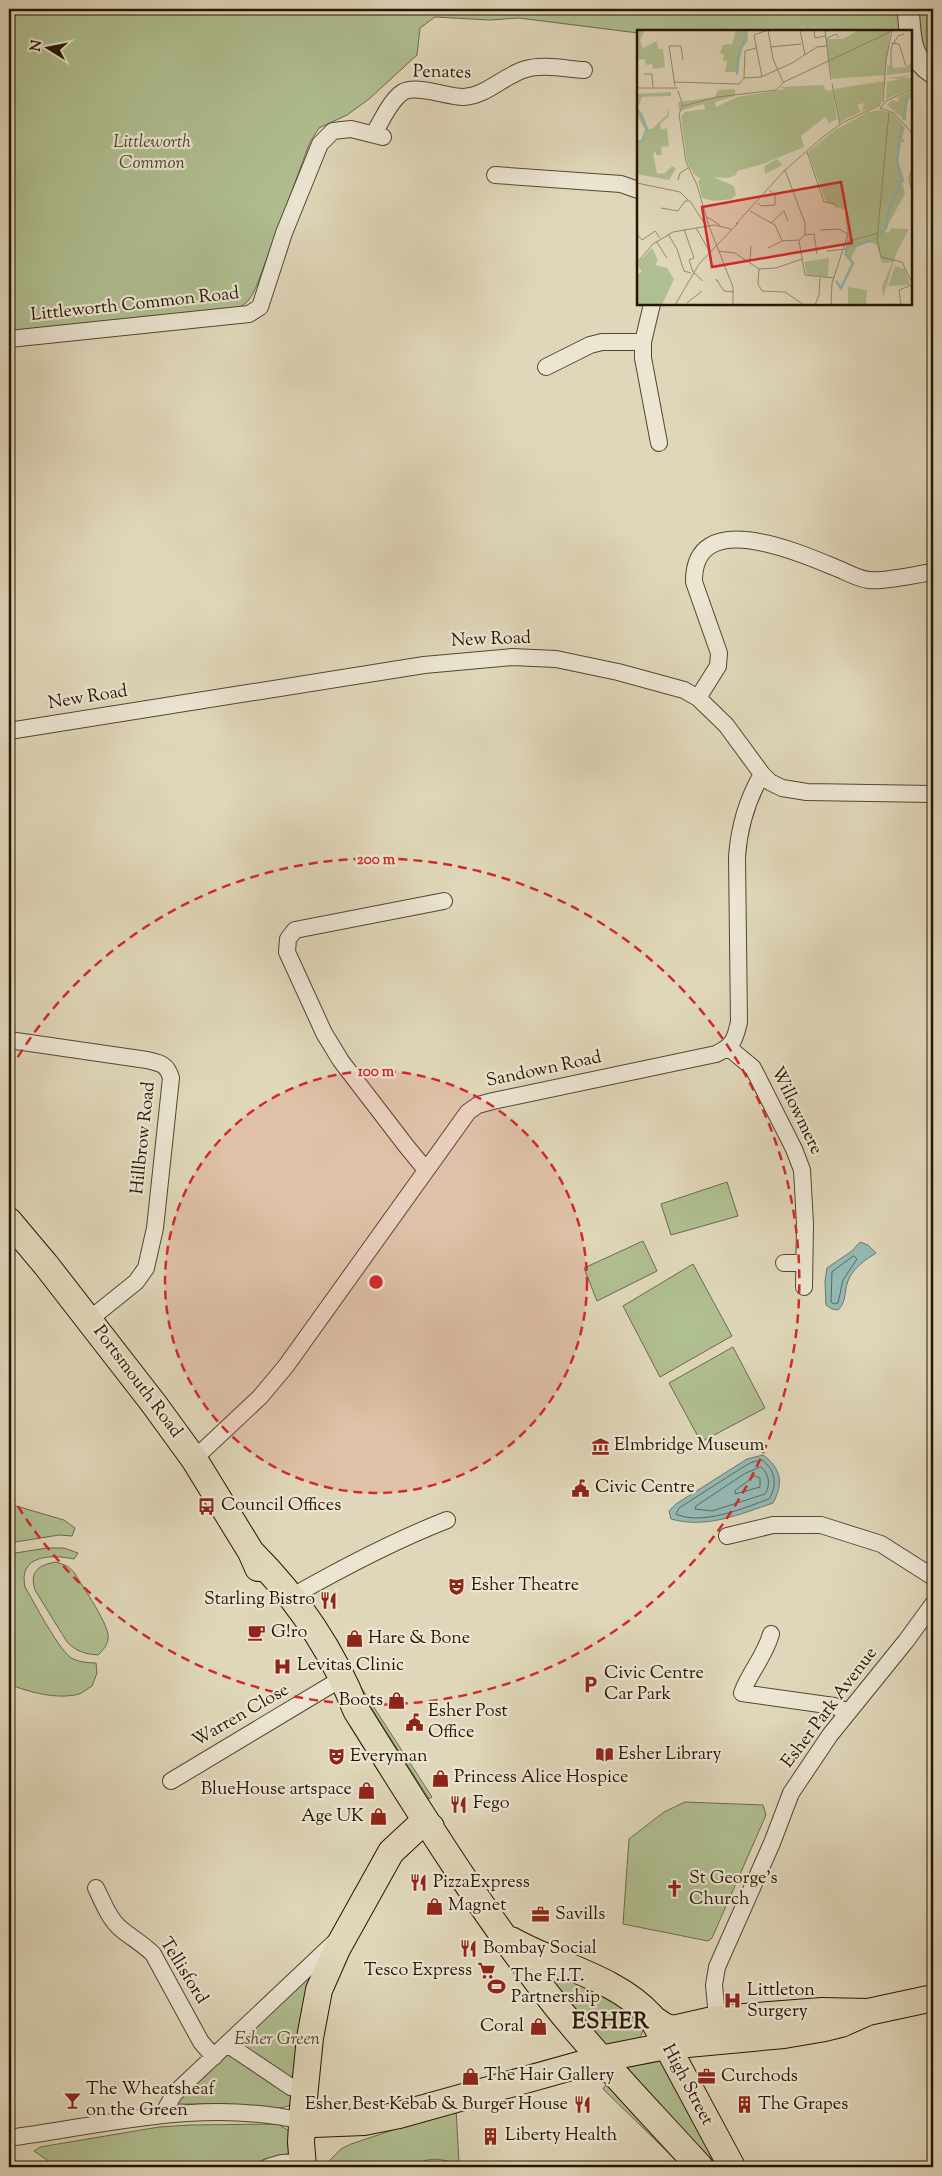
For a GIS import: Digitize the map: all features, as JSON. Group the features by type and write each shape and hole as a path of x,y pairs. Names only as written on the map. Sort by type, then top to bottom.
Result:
{"main road":[{"name":"Portsmouth Road","path":"9,1221 90,1319 194,1459 251,1552 277,1578 285,1601"},
{"name":"High Street","path":"285,1601 331,1685 356,1710"},
{"name":"High Street","path":"285,1601 330,1655 346,1685 356,1710 471,1890 556,2005 600,2059 700,2167"},
{"path":"304,2164 302,2121 310,2038 319,1990 345,1933 391,1852 408,1792"},
{"path":"391,1852 419,1826 431,1827"},
{"name":"High Street","path":"506,1937 538,1955 621,1990 651,2016 732,2167"},
{"path":"302,2121 314,2124 364,2122 399,2115 600,2059 666,2046 718,2030 822,2011 868,2012 933,1998"},
{"path":"651,2016 664,2026 672,2029 718,2030"},
{"path":"305,2091 327,2111 347,2122"},
{"path":"304,2164 313,2146 320,2139 347,2122"}],"street":[{"path":"908,9 911,30"},
{"path":"912,39 914,54 922,68"},
{"name":"Penates","path":"379,135 396,99 403,92 412,89 463,97 479,94 526,68 584,70"},
{"name":"Littleworth Common Road","path":"9,338 255,312 260,308 284,233 320,144 333,131 351,129 379,135"},
{"path":"495,175 621,184 637,190"},
{"path":"652,305 643,342 643,358 659,442"},
{"path":"545,366 596,344 643,342"},
{"path":"698,698 718,666 719,653 694,582 694,573 696,561 705,549 714,543 729,539 753,540 791,551 869,580 933,572"},
{"name":"New Road","path":"9,731 424,665 485,658 556,659 618,672 675,687 698,698 726,725 762,774 770,782 782,788 807,792 933,794"},
{"path":"729,1048 736,1037 739,1022 737,857 739,834 752,791 762,774"},
{"path":"426,1170 341,1061 328,1040 287,952 288,939 295,930 444,900"},
{"name":"Hillbrow Road","path":"9,1040 147,1060 167,1066 169,1070 171,1078 155,1228 146,1268 136,1282 90,1319"},
{"name":"Sandown Road","path":"194,1459 260,1397 286,1366 468,1112 478,1105 716,1054 729,1048"},
{"name":"Willowmere","path":"729,1048 753,1068 794,1149 802,1170 806,1224 804,1287"},
{"path":"784,1263 804,1264"},
{"path":"285,1601 348,1565 418,1531 447,1520"},
{"path":"727,1536 773,1525 821,1525 881,1544 933,1577"},
{"name":"Esher Park Avenue","path":"718,2030 714,1984 717,1967 772,1843 791,1793 830,1734 906,1641 933,1604"},
{"path":"771,1634 766,1651 736,1692 834,1706 848,1712"},
{"name":"Warren Close","path":"171,1781 331,1685"},
{"name":"Tellisford","path":"96,1888 112,1919 122,1930 144,1944 153,1954 201,2042 214,2056"},
{"path":"163,2114 174,2094 345,1933"},
{"path":"227,2044 291,2088 305,2091"},
{"path":"9,2138 163,2114 217,2111 282,2116 302,2121"},
{"path":"268,2167 282,2163 304,2164"}],"green space":[{"name":"Littleworth Common","path":"9,9 933,9 933,73 912,30 637,30 637,33 519,18 490,20 435,17 420,28 417,55 369,99 347,115 319,128 310,142 257,285 246,303 235,309 9,332"},
{"path":"727,1182 738,1216 671,1235 661,1204"},
{"path":"643,1241 657,1271 597,1301 584,1268"},
{"path":"693,1264 732,1336 660,1377 623,1306"},
{"path":"733,1347 765,1408 701,1442 669,1383"},
{"path":"9,1504 64,1520 75,1528 72,1536 59,1535 9,1543"},
{"path":"47,1548 64,1548 78,1553 74,1559 47,1557 31,1563 26,1568 24,1576 25,1587 54,1638 68,1655 78,1661 96,1663 97,1673 92,1686 81,1693 71,1696 53,1696 25,1690 9,1684 9,1554"},
{"path":"56,1562 67,1566 74,1572 105,1625 108,1639 98,1655 81,1652 67,1642 35,1590 33,1578 37,1570 40,1567"},
{"path":"342,1658 432,1797 429,1799 341,1660"},
{"path":"685,1802 763,1805 766,1815 712,1938 708,1941 623,1924 629,1839 664,1812"},
{"name":"Esher Green","path":"329,1951 296,2083 240,2046 239,2041"},
{"path":"552,1971 580,1983 630,2011 643,2027 640,2037 624,2044 606,2046 546,1975 547,1972"},
{"name":"Esher Green","path":"229,2054 294,2093 292,2105 280,2108 222,2104 179,2104 176,2101 225,2055"},
{"path":"662,2061 721,2167 709,2167 632,2076 628,2067"},
{"path":"606,2085 620,2097 681,2165 603,2089"},
{"path":"456,2109 459,2163 430,2159 416,2167 323,2167 341,2149 351,2144"},
{"path":"278,2124 292,2133 289,2153 254,2167 57,2167 34,2151 40,2147 159,2127"}],"water":[{"path":"860,1242 868,1245 876,1253 856,1268 848,1281 841,1307 838,1310 832,1309 826,1305 825,1281 827,1268 852,1251"},
{"path":"763,1455 774,1465 779,1476 779,1489 773,1503 723,1519 684,1522 671,1519 669,1511 676,1504 747,1459"}],"place":[{"name":"Elmbridge Museum","path":"600,1446"},
{"name":"Civic Centre","path":"581,1488"},
{"name":"Council Offices","path":"207,1506"},
{"name":"Esher Theatre","path":"457,1586"},
{"name":"Starling Bistro","path":"329,1600"},
{"name":"G!ro","path":"257,1633"},
{"name":"Hare & Bone","path":"354,1639"},
{"name":"Levitas Clinic","path":"283,1666"},
{"name":"Civic Centre Car Park","path":"590,1684"},
{"name":"Boots","path":"397,1701"},
{"name":"Esher Post Office","path":"414,1722"},
{"name":"Esher Library","path":"604,1755"},
{"name":"Everyman","path":"336,1757"},
{"name":"Princess Alice Hospice","path":"440,1778"},
{"name":"BlueHouse artspace","path":"366,1790"},
{"name":"Fego","path":"459,1804"},
{"name":"Age UK","path":"378,1817"},
{"name":"PizzaExpress","path":"419,1883"},
{"name":"St George's Church","path":"675,1889"},
{"name":"Magnet","path":"434,1906"},
{"name":"Savills","path":"541,1915"},
{"name":"Bombay Social","path":"469,1949"},
{"name":"Tesco Express","path":"486,1971"},
{"name":"The F.I.T. Partnership","path":"497,1987"},
{"name":"Littleton Surgery","path":"733,2001"},
{"name":"Coral","path":"538,2027"},
{"name":"The Hair Gallery","path":"470,2076"},
{"name":"Curchods","path":"707,2077"},
{"name":"The Wheatsheaf on the Green","path":"72,2100"},
{"name":"Esher Best Kebab & Burger House","path":"582,2105"},
{"name":"The Grapes","path":"744,2105"},
{"name":"Liberty Health","path":"491,2136"}],"district":[{"name":"ESHER","path":"611,2023"}]}
